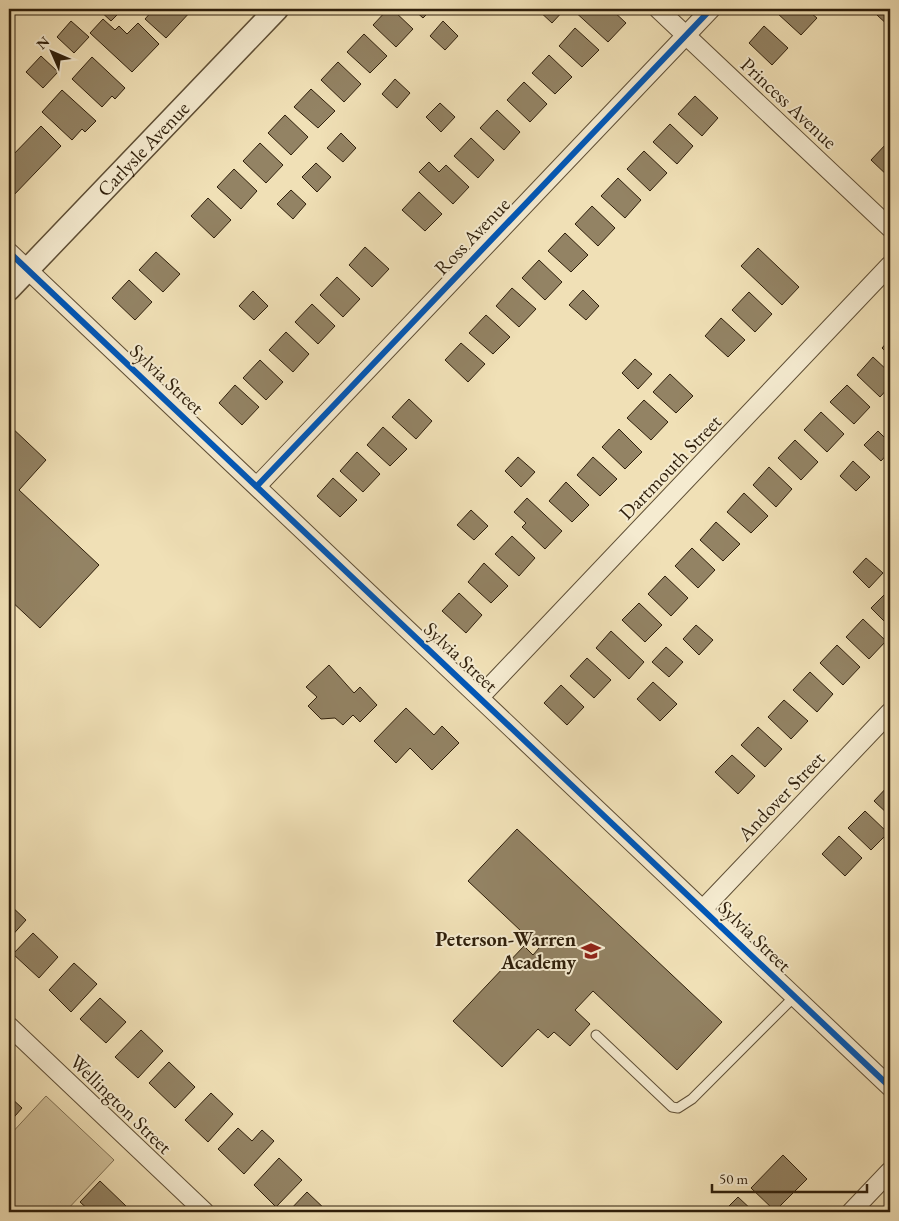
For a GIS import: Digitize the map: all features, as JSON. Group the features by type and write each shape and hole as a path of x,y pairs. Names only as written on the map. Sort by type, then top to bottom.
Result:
{"street":[{"name":"Carlysle Avenue","path":"9,290 277,9"},
{"name":"Princess Avenue","path":"658,9 890,228"},
{"name":"Ross Avenue","path":"257,486 711,9"},
{"name":"Sylvia Street","path":"9,252 890,1086"},
{"name":"Dartmouth Street","path":"480,697 890,265"},
{"name":"Andover Street","path":"704,909 890,712"},
{"name":"Wellington Street","path":"9,1026 204,1212"},
{"path":"851,1212 890,1171"}],"lane":[{"path":"596,1035 672,1107 678,1108 692,1099 795,996"}],"shaded area":[{"path":"46,1096 114,1160 65,1212 9,1212 9,1136"}],"building":[{"path":"98,9 123,9 111,21"},
{"path":"154,9 192,10 166,38 145,19"},
{"path":"388,9 392,9 413,29 396,47 373,25"},
{"path":"413,9 432,9 423,18"},
{"path":"537,9 565,9 552,23"},
{"path":"572,9 611,9 626,23 608,42"},
{"path":"781,9 806,9 817,18 801,35 777,13"},
{"path":"883,9 890,9 890,27 877,15"},
{"path":"103,19 115,30 119,26 127,34 138,23 159,44 132,72 90,33"},
{"path":"71,21 89,37 74,53 57,37"},
{"path":"443,21 458,36 445,50 430,36"},
{"path":"764,26 788,48 772,65 749,43"},
{"path":"575,28 599,50 582,67 559,46"},
{"path":"364,34 387,56 370,73 347,52"},
{"path":"549,55 572,77 555,94 532,73"},
{"path":"41,56 58,72 43,88 26,72"},
{"path":"92,57 125,88 115,99 112,96 102,107 72,79"},
{"path":"338,62 361,84 344,102 321,80"},
{"path":"395,79 410,93 397,108 382,94"},
{"path":"524,82 547,104 530,122 507,100"},
{"path":"311,89 335,111 318,128 294,107"},
{"path":"62,90 96,121 85,132 82,129 72,140 42,112"},
{"path":"695,96 718,118 702,136 678,114"},
{"path":"440,103 455,117 441,132 426,117"},
{"path":"497,110 520,132 504,150 480,128"},
{"path":"285,115 308,137 291,155 268,133"},
{"path":"670,124 693,146 677,164 653,142"},
{"path":"41,126 61,146 11,198 9,196 9,159"},
{"path":"341,133 356,148 343,162 327,148"},
{"path":"471,138 494,160 478,178 454,156"},
{"path":"260,143 283,165 266,183 243,161"},
{"path":"887,143 890,146 890,178 871,160"},
{"path":"644,151 667,173 650,191 627,169"},
{"path":"429,162 439,172 446,165 469,187 453,204 419,172"},
{"path":"316,163 331,177 317,192 302,177"},
{"path":"234,169 257,191 241,209 217,187"},
{"path":"618,178 641,200 625,218 601,196"},
{"path":"291,190 306,204 293,219 277,204"},
{"path":"419,192 442,214 425,231 402,210"},
{"path":"208,198 231,220 214,238 191,216"},
{"path":"592,206 615,228 598,246 575,224"},
{"path":"565,233 588,255 571,272 548,251"},
{"path":"365,247 389,269 372,287 349,265"},
{"path":"758,248 799,287 782,305 741,266"},
{"path":"156,252 180,274 163,292 139,270"},
{"path":"539,260 562,282 545,300 522,278"},
{"path":"337,277 360,299 343,317 320,295"},
{"path":"129,280 152,302 135,320 112,298"},
{"path":"512,288 536,309 519,327 496,306"},
{"path":"583,290 599,306 586,320 569,305"},
{"path":"253,291 268,306 254,320 239,306"},
{"path":"749,292 772,314 755,332 732,310"},
{"path":"312,304 335,326 318,344 295,322"},
{"path":"486,315 510,337 493,354 469,333"},
{"path":"721,318 745,340 728,357 705,336"},
{"path":"286,332 309,354 293,372 269,350"},
{"path":"890,339 890,356 882,348"},
{"path":"461,343 485,364 468,382 445,360"},
{"path":"873,357 890,373 890,386 880,397 857,375"},
{"path":"635,359 652,374 638,389 622,373"},
{"path":"260,360 283,382 266,400 243,378"},
{"path":"670,374 693,396 676,413 653,392"},
{"path":"235,385 259,407 242,425 219,403"},
{"path":"847,385 870,407 854,424 830,402"},
{"path":"409,399 432,421 416,439 392,417"},
{"path":"644,400 668,422 651,440 627,418"},
{"path":"821,412 844,434 827,452 804,430"},
{"path":"9,425 46,460 19,490 99,565 40,628 9,599"},
{"path":"383,427 407,449 390,466 367,445"},
{"path":"619,429 642,452 625,469 602,447"},
{"path":"878,431 890,443 890,451 881,461 864,445"},
{"path":"795,440 818,462 801,480 778,458"},
{"path":"357,452 380,474 363,492 340,471"},
{"path":"518,457 535,472 521,487 505,471"},
{"path":"593,457 617,479 600,496 577,475"},
{"path":"853,461 870,477 856,491 840,476"},
{"path":"769,467 792,489 776,507 753,485"},
{"path":"333,478 357,500 340,517 317,496"},
{"path":"566,482 589,505 572,522 549,501"},
{"path":"744,493 768,516 751,533 727,512"},
{"path":"527,498 562,531 545,549 522,527 526,523 514,512"},
{"path":"471,510 488,526 474,540 457,525"},
{"path":"716,522 740,544 723,561 700,540"},
{"path":"512,536 535,558 519,576 495,554"},
{"path":"692,548 715,570 698,588 675,566"},
{"path":"866,558 883,573 869,588 853,572"},
{"path":"484,563 508,586 491,603 468,582"},
{"path":"665,576 688,598 671,616 648,594"},
{"path":"888,591 890,593 890,627 871,608"},
{"path":"459,593 482,615 466,633 442,611"},
{"path":"639,603 662,625 645,642 622,620"},
{"path":"863,619 886,641 869,659 846,637"},
{"path":"696,625 713,640 699,655 683,639"},
{"path":"611,631 644,662 629,679 596,648"},
{"path":"837,645 860,667 843,685 820,663"},
{"path":"666,647 683,662 669,677 652,662"},
{"path":"587,658 611,680 594,698 570,676"},
{"path":"329,665 354,693 360,687 377,705 360,722 353,715 343,725 335,718 321,719 308,706 317,697 306,687"},
{"path":"810,672 833,694 817,712 793,690"},
{"path":"653,682 677,704 660,721 637,699"},
{"path":"561,685 584,707 567,725 544,703"},
{"path":"784,700 808,721 791,739 768,717"},
{"path":"406,708 434,735 442,726 459,743 432,770 410,748 396,763 374,741"},
{"path":"758,727 782,749 765,767 741,745"},
{"path":"732,755 755,776 738,794 715,772"},
{"path":"890,784 890,816 874,801"},
{"path":"865,811 888,833 871,850 848,828"},
{"name":"Peterson-Warren Academy","path":"517,829 722,1022 677,1070 593,991 575,1010 590,1024 570,1046 554,1032 548,1038 538,1029 502,1067 453,1021 524,946 533,955 539,948 468,881"},
{"path":"839,836 862,858 845,876 822,854"},
{"path":"9,904 26,920 9,939"},
{"path":"33,933 58,957 39,978 13,954"},
{"path":"74,963 97,984 71,1012 49,990"},
{"path":"100,998 126,1022 106,1043 80,1019"},
{"path":"141,1030 163,1051 138,1078 115,1057"},
{"path":"169,1062 195,1087 175,1108 149,1083"},
{"path":"211,1093 233,1114 208,1142 185,1120"},
{"path":"9,1096 22,1108 9,1123"},
{"path":"238,1128 252,1141 262,1130 274,1141 244,1174 218,1149"},
{"path":"783,1155 807,1179 775,1211 751,1188"},
{"path":"279,1158 302,1180 276,1207 254,1185"},
{"path":"100,1181 126,1206 120,1212 91,1212 80,1202"},
{"path":"307,1192 328,1212 288,1212"},
{"path":"738,1197 754,1212 723,1212"}],"cycle path":[{"path":"257,486 711,9"},
{"path":"9,252 890,1087"}],"place":[{"name":"Peterson-Warren Academy","path":"591,951"}]}
